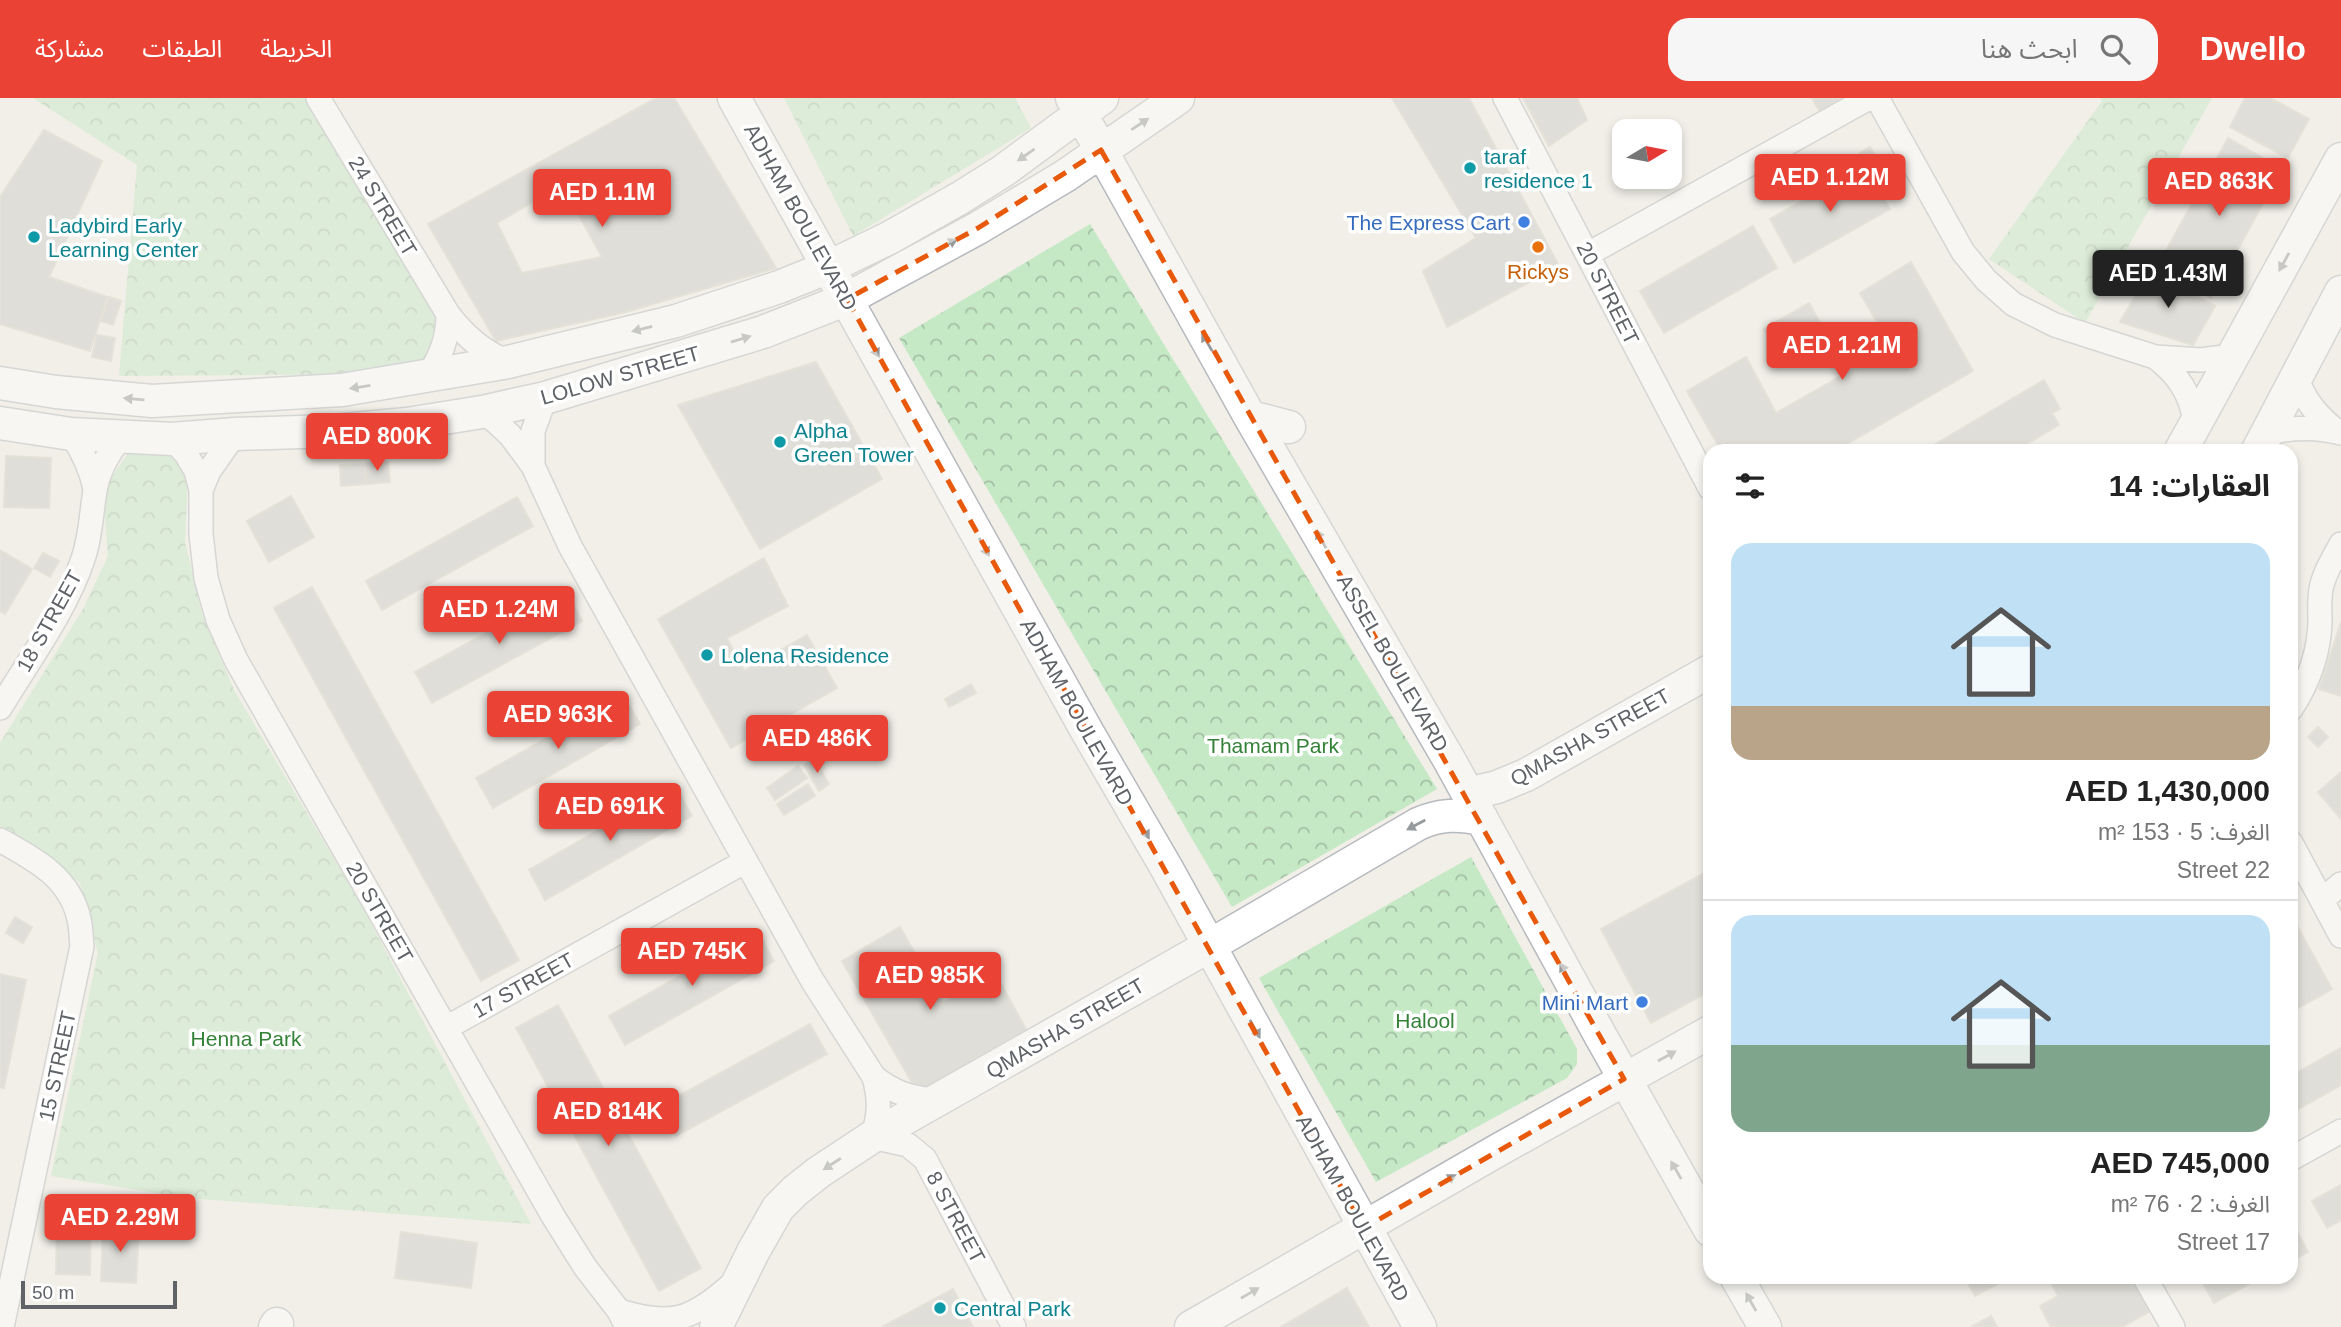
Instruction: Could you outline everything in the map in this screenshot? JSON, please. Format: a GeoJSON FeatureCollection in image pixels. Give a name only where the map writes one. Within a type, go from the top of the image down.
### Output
{"type":"FeatureCollection","features":[{"type":"Feature","properties":{"kind":"street","name":"24 STREET"},"geometry":{"type":"LineString","coordinates":[[318,98],[448,314],[474,344],[508,362]]}},
{"type":"Feature","properties":{"kind":"street","name":"ADHAM BOULEVARD"},"geometry":{"type":"LineString","coordinates":[[734,98],[1420,1327]]}},
{"type":"Feature","properties":{"kind":"street","name":"LOLOW STREET"},"geometry":{"type":"LineString","coordinates":[[0,423],[71,434],[172,439],[332,431],[407,424],[545,398],[763,332],[847,299],[978,228],[1065,176],[1178,98]]}},
{"type":"Feature","properties":{"kind":"street","name":"20 STREET"},"geometry":{"type":"LineString","coordinates":[[1505,98],[1703,475]]}},
{"type":"Feature","properties":{"kind":"street"},"geometry":{"type":"LineString","coordinates":[[1588,254],[1869,98]]}},
{"type":"Feature","properties":{"kind":"street"},"geometry":{"type":"LineString","coordinates":[[1877,98],[1963,252],[1999,293],[2042,319],[2155,357],[2193,360],[2232,356]]}},
{"type":"Feature","properties":{"kind":"street","name":"LOLOW STREET"},"geometry":{"type":"LineString","coordinates":[[0,383],[56,392],[152,401],[342,390],[508,362],[689,317],[766,292],[829,267],[888,238],[960,198],[1024,156],[1085,103]]}},
{"type":"Feature","properties":{"kind":"street","name":"ASSEL BOULEVARD"},"geometry":{"type":"LineString","coordinates":[[1085,103],[1101,150],[1250,417],[1475,806],[1703,1218]]}},
{"type":"Feature","properties":{"kind":"street"},"geometry":{"type":"LineString","coordinates":[[2184,444],[2341,159]]}},
{"type":"Feature","properties":{"kind":"street"},"geometry":{"type":"LineString","coordinates":[[2261,443],[2341,292]]}},
{"type":"Feature","properties":{"kind":"street"},"geometry":{"type":"LineString","coordinates":[[428,376],[444,347],[448,314]]}},
{"type":"Feature","properties":{"kind":"street"},"geometry":{"type":"LineString","coordinates":[[2155,357],[2175,374],[2183,385],[2193,409],[2195,422]]}},
{"type":"Feature","properties":{"kind":"street"},"geometry":{"type":"LineString","coordinates":[[2296,377],[2312,408],[2340,433]]}},
{"type":"Feature","properties":{"kind":"street"},"geometry":{"type":"LineString","coordinates":[[533,466],[533,431],[545,398]]}},
{"type":"Feature","properties":{"kind":"street"},"geometry":{"type":"LineString","coordinates":[[482,412],[509,435],[533,466],[570,546],[812,980],[874,1077],[879,1108],[872,1137]]}},
{"type":"Feature","properties":{"kind":"street"},"geometry":{"type":"LineString","coordinates":[[1250,417],[1289,426]]}},
{"type":"Feature","properties":{"kind":"street"},"geometry":{"type":"LineString","coordinates":[[2261,443],[2283,429],[2302,427],[2340,433]]}},
{"type":"Feature","properties":{"kind":"street","name":"18 STREET"},"geometry":{"type":"LineString","coordinates":[[71,434],[87,460],[95,489]]}},
{"type":"Feature","properties":{"kind":"street","name":"20 STREET"},"geometry":{"type":"LineString","coordinates":[[201,490],[209,471],[235,434]]}},
{"type":"Feature","properties":{"kind":"street","name":"18 STREET"},"geometry":{"type":"LineString","coordinates":[[0,708],[73,585],[84,557],[91,527],[95,489],[109,453],[120,438]]}},
{"type":"Feature","properties":{"kind":"street","name":"20 STREET"},"geometry":{"type":"LineString","coordinates":[[172,439],[191,462],[201,490],[204,567],[218,620],[236,660],[559,1226],[585,1267],[623,1319],[656,1323],[676,1322],[695,1315],[741,1277]]}},
{"type":"Feature","properties":{"kind":"street"},"geometry":{"type":"LineString","coordinates":[[2298,697],[2319,637],[2320,591],[2341,544]]}},
{"type":"Feature","properties":{"kind":"street","name":"QMASHA STREET"},"geometry":{"type":"LineString","coordinates":[[716,1327],[778,1208],[819,1172],[872,1137],[1418,824],[1433,817],[1475,806],[1497,787],[1526,775],[1703,675]]}},
{"type":"Feature","properties":{"kind":"street","name":"15 STREET"},"geometry":{"type":"LineString","coordinates":[[0,840],[51,871],[69,893],[79,918],[82,946],[2,1327]]}},
{"type":"Feature","properties":{"kind":"street"},"geometry":{"type":"LineString","coordinates":[[2298,856],[2341,936]]}},
{"type":"Feature","properties":{"kind":"street","name":"17 STREET"},"geometry":{"type":"LineString","coordinates":[[446,1028],[746,861]]}},
{"type":"Feature","properties":{"kind":"street"},"geometry":{"type":"LineString","coordinates":[[2322,900],[2341,884]]}},
{"type":"Feature","properties":{"kind":"street"},"geometry":{"type":"LineString","coordinates":[[1191,1327],[1703,1036]]}},
{"type":"Feature","properties":{"kind":"street"},"geometry":{"type":"LineString","coordinates":[[874,1077],[904,1096],[938,1100]]}},
{"type":"Feature","properties":{"kind":"street"},"geometry":{"type":"LineString","coordinates":[[2298,1155],[2341,1131]]}},
{"type":"Feature","properties":{"kind":"street","name":"8 STREET"},"geometry":{"type":"LineString","coordinates":[[872,1137],[908,1145],[925,1159],[1014,1327]]}},
{"type":"Feature","properties":{"kind":"street"},"geometry":{"type":"LineString","coordinates":[[1740,1284],[1765,1327]]}},
{"type":"Feature","properties":{"kind":"street"},"geometry":{"type":"LineString","coordinates":[[2148,1284],[2173,1327]]}},
{"type":"Feature","properties":{"kind":"highlighted area"},"geometry":{"type":"Polygon","coordinates":[[[1101,150],[1624,1079],[1364,1228],[847,299],[978,228],[1101,150]]]}},
{"type":"Feature","properties":{"kind":"green space"},"geometry":{"type":"Polygon","coordinates":[[[33,98],[318,98],[448,314],[425,359],[409,374],[119,376],[137,165],[33,98]]]}},
{"type":"Feature","properties":{"kind":"green space"},"geometry":{"type":"Polygon","coordinates":[[[784,98],[1015,98],[1031,128],[853,236],[784,98]]]}},
{"type":"Feature","properties":{"kind":"green space"},"geometry":{"type":"Polygon","coordinates":[[[2100,98],[2212,98],[2085,323],[1989,259],[2102,101],[2100,98]]]}},
{"type":"Feature","properties":{"kind":"green space","name":"Thamam Park"},"geometry":{"type":"Polygon","coordinates":[[[1090,224],[1437,789],[1232,907],[899,338],[1090,224]]]}},
{"type":"Feature","properties":{"kind":"green space","name":"Henna Park"},"geometry":{"type":"Polygon","coordinates":[[[166,450],[188,474],[185,542],[202,613],[234,690],[360,903],[531,1224],[188,1198],[51,1176],[98,953],[80,883],[37,850],[0,831],[0,743],[83,609],[108,556],[103,490],[128,453],[166,450]]]}},
{"type":"Feature","properties":{"kind":"green space","name":"Halool"},"geometry":{"type":"Polygon","coordinates":[[[1471,857],[1577,1049],[1577,1064],[1567,1078],[1376,1182],[1259,978],[1471,857]]]}},
{"type":"Feature","properties":{"kind":"building"},"geometry":{"type":"Polygon","coordinates":[[[656,98],[674,98],[776,268],[622,313],[496,341],[428,224],[656,98]],[[562,185],[497,223],[522,273],[602,257],[562,185]]]}},
{"type":"Feature","properties":{"kind":"building","name":"taraf residence 1"},"geometry":{"type":"Polygon","coordinates":[[[1392,98],[1469,98],[1559,266],[1447,327],[1423,271],[1476,238],[1392,98]]]}},
{"type":"Feature","properties":{"kind":"building"},"geometry":{"type":"Polygon","coordinates":[[[1523,98],[1577,98],[1587,120],[1549,146],[1523,98]]]}},
{"type":"Feature","properties":{"kind":"building"},"geometry":{"type":"Polygon","coordinates":[[[1812,98],[1844,98],[1820,112],[1812,98]]]}},
{"type":"Feature","properties":{"kind":"building"},"geometry":{"type":"Polygon","coordinates":[[[2245,98],[2270,98],[2309,119],[2288,158],[2230,127],[2245,98]]]}},
{"type":"Feature","properties":{"kind":"building","name":"Ladybird Early Learning Center"},"geometry":{"type":"Polygon","coordinates":[[[44,130],[102,161],[49,277],[107,297],[90,351],[0,324],[0,197],[44,130]]]}},
{"type":"Feature","properties":{"kind":"building"},"geometry":{"type":"Polygon","coordinates":[[[2228,138],[2282,169],[2211,298],[2157,267],[2228,138]]]}},
{"type":"Feature","properties":{"kind":"building"},"geometry":{"type":"Polygon","coordinates":[[[1870,147],[1877,160],[1867,166],[1860,153],[1870,147]]]}},
{"type":"Feature","properties":{"kind":"building"},"geometry":{"type":"Polygon","coordinates":[[[1866,165],[1890,209],[1794,263],[1770,219],[1866,165]]]}},
{"type":"Feature","properties":{"kind":"building"},"geometry":{"type":"Polygon","coordinates":[[[1753,226],[1777,268],[1664,333],[1640,291],[1753,226]]]}},
{"type":"Feature","properties":{"kind":"building"},"geometry":{"type":"Polygon","coordinates":[[[1911,262],[1973,371],[1847,444],[1717,444],[1687,391],[1746,357],[1776,413],[1892,347],[1860,293],[1911,262]]]}},
{"type":"Feature","properties":{"kind":"building"},"geometry":{"type":"Polygon","coordinates":[[[2150,271],[2215,306],[2193,345],[2120,322],[2150,271]]]}},
{"type":"Feature","properties":{"kind":"building"},"geometry":{"type":"Polygon","coordinates":[[[109,297],[121,301],[113,325],[101,321],[109,297]]]}},
{"type":"Feature","properties":{"kind":"building"},"geometry":{"type":"Polygon","coordinates":[[[1809,303],[1827,335],[1782,361],[1764,329],[1809,303]]]}},
{"type":"Feature","properties":{"kind":"building"},"geometry":{"type":"Polygon","coordinates":[[[97,335],[115,338],[111,361],[92,357],[97,335]]]}},
{"type":"Feature","properties":{"kind":"building","name":"Alpha Green Tower"},"geometry":{"type":"Polygon","coordinates":[[[816,362],[882,479],[760,549],[678,405],[816,362]]]}},
{"type":"Feature","properties":{"kind":"building"},"geometry":{"type":"Polygon","coordinates":[[[2044,380],[2060,409],[2052,413],[2059,425],[2027,444],[1936,444],[2044,380]]]}},
{"type":"Feature","properties":{"kind":"building"},"geometry":{"type":"Polygon","coordinates":[[[6,456],[51,458],[49,508],[4,507],[6,456]]]}},
{"type":"Feature","properties":{"kind":"building"},"geometry":{"type":"Polygon","coordinates":[[[388,462],[390,482],[366,484],[365,464],[388,462]]]}},
{"type":"Feature","properties":{"kind":"building"},"geometry":{"type":"Polygon","coordinates":[[[365,464],[366,484],[341,486],[340,465],[365,464]]]}},
{"type":"Feature","properties":{"kind":"building"},"geometry":{"type":"Polygon","coordinates":[[[291,496],[314,537],[269,562],[247,521],[291,496]]]}},
{"type":"Feature","properties":{"kind":"building"},"geometry":{"type":"Polygon","coordinates":[[[517,497],[533,526],[382,610],[366,581],[517,497]]]}},
{"type":"Feature","properties":{"kind":"building"},"geometry":{"type":"Polygon","coordinates":[[[0,550],[32,569],[5,614],[0,611],[0,550]]]}},
{"type":"Feature","properties":{"kind":"building"},"geometry":{"type":"Polygon","coordinates":[[[43,553],[59,561],[50,577],[34,568],[43,553]]]}},
{"type":"Feature","properties":{"kind":"building","name":"Lolena Residence"},"geometry":{"type":"Polygon","coordinates":[[[764,558],[788,606],[727,638],[744,671],[807,635],[837,688],[731,748],[658,619],[764,558]]]}},
{"type":"Feature","properties":{"kind":"building"},"geometry":{"type":"Polygon","coordinates":[[[312,587],[519,960],[481,981],[274,608],[312,587]]]}},
{"type":"Feature","properties":{"kind":"building"},"geometry":{"type":"Polygon","coordinates":[[[565,590],[582,621],[432,703],[415,672],[565,590]]]}},
{"type":"Feature","properties":{"kind":"building"},"geometry":{"type":"Polygon","coordinates":[[[2341,622],[2341,696],[2319,689],[2341,622]]]}},
{"type":"Feature","properties":{"kind":"building"},"geometry":{"type":"Polygon","coordinates":[[[971,684],[976,693],[949,707],[945,699],[971,684]]]}},
{"type":"Feature","properties":{"kind":"building"},"geometry":{"type":"Polygon","coordinates":[[[623,695],[640,724],[493,808],[476,778],[623,695]]]}},
{"type":"Feature","properties":{"kind":"building"},"geometry":{"type":"Polygon","coordinates":[[[2318,727],[2328,737],[2318,747],[2308,737],[2318,727]]]}},
{"type":"Feature","properties":{"kind":"building"},"geometry":{"type":"Polygon","coordinates":[[[814,759],[829,784],[819,791],[804,765],[814,759]]]}},
{"type":"Feature","properties":{"kind":"building"},"geometry":{"type":"Polygon","coordinates":[[[798,766],[807,778],[775,800],[767,788],[798,766]]]}},
{"type":"Feature","properties":{"kind":"building"},"geometry":{"type":"Polygon","coordinates":[[[2341,772],[2341,819],[2318,792],[2341,772]]]}},
{"type":"Feature","properties":{"kind":"building"},"geometry":{"type":"Polygon","coordinates":[[[808,784],[815,796],[784,815],[777,804],[808,784]]]}},
{"type":"Feature","properties":{"kind":"building"},"geometry":{"type":"Polygon","coordinates":[[[675,786],[692,816],[545,900],[529,870],[675,786]]]}},
{"type":"Feature","properties":{"kind":"building"},"geometry":{"type":"Polygon","coordinates":[[[1703,874],[1703,995],[1651,1023],[1601,929],[1703,874]]]}},
{"type":"Feature","properties":{"kind":"building"},"geometry":{"type":"Polygon","coordinates":[[[15,917],[32,927],[23,943],[6,933],[15,917]]]}},
{"type":"Feature","properties":{"kind":"building"},"geometry":{"type":"Polygon","coordinates":[[[900,927],[943,1003],[995,973],[1027,1031],[918,1093],[842,961],[900,927]]]}},
{"type":"Feature","properties":{"kind":"building"},"geometry":{"type":"Polygon","coordinates":[[[2298,928],[2332,989],[2298,1008],[2298,928]]]}},
{"type":"Feature","properties":{"kind":"building"},"geometry":{"type":"Polygon","coordinates":[[[758,932],[774,961],[625,1045],[609,1016],[758,932]]]}},
{"type":"Feature","properties":{"kind":"building"},"geometry":{"type":"Polygon","coordinates":[[[0,974],[26,980],[4,1088],[0,1087],[0,974]]]}},
{"type":"Feature","properties":{"kind":"building"},"geometry":{"type":"Polygon","coordinates":[[[558,1005],[701,1268],[659,1291],[516,1028],[558,1005]]]}},
{"type":"Feature","properties":{"kind":"building"},"geometry":{"type":"Polygon","coordinates":[[[810,1024],[827,1054],[676,1136],[660,1106],[810,1024]]]}},
{"type":"Feature","properties":{"kind":"building"},"geometry":{"type":"Polygon","coordinates":[[[2341,1048],[2341,1085],[2298,1109],[2298,1072],[2341,1048]]]}},
{"type":"Feature","properties":{"kind":"building"},"geometry":{"type":"Polygon","coordinates":[[[2341,1185],[2341,1220],[2327,1228],[2312,1201],[2341,1185]]]}},
{"type":"Feature","properties":{"kind":"building"},"geometry":{"type":"Polygon","coordinates":[[[57,1220],[91,1220],[90,1275],[56,1274],[57,1220]]]}},
{"type":"Feature","properties":{"kind":"building"},"geometry":{"type":"Polygon","coordinates":[[[103,1226],[139,1227],[136,1283],[101,1281],[103,1226]]]}},
{"type":"Feature","properties":{"kind":"building"},"geometry":{"type":"Polygon","coordinates":[[[401,1232],[477,1243],[471,1288],[395,1278],[401,1232]]]}},
{"type":"Feature","properties":{"kind":"building"},"geometry":{"type":"Polygon","coordinates":[[[2298,1233],[2308,1252],[2298,1257],[2298,1233]]]}},
{"type":"Feature","properties":{"kind":"building"},"geometry":{"type":"Polygon","coordinates":[[[1968,1284],[1998,1284],[1975,1296],[1968,1284]]]}},
{"type":"Feature","properties":{"kind":"building"},"geometry":{"type":"Polygon","coordinates":[[[2052,1284],[2138,1284],[2152,1310],[2122,1327],[2051,1327],[2040,1306],[2058,1296],[2052,1284]]]}},
{"type":"Feature","properties":{"kind":"building"},"geometry":{"type":"Polygon","coordinates":[[[2203,1284],[2249,1284],[2214,1303],[2203,1284]]]}},
{"type":"Feature","properties":{"kind":"building"},"geometry":{"type":"Polygon","coordinates":[[[1347,1288],[1369,1327],[1281,1327],[1347,1288]]]}},
{"type":"Feature","properties":{"kind":"building","name":"Central Park"},"geometry":{"type":"Polygon","coordinates":[[[953,1289],[973,1327],[882,1327],[953,1289]]]}},
{"type":"Feature","properties":{"kind":"building"},"geometry":{"type":"Polygon","coordinates":[[[1991,1316],[1997,1327],[1971,1327],[1991,1316]]]}},
{"type":"Feature","properties":{"kind":"place","name":"taraf residence 1"},"geometry":{"type":"Point","coordinates":[1470,168]}},
{"type":"Feature","properties":{"kind":"place","name":"The Express Cart"},"geometry":{"type":"Point","coordinates":[1524,222]}},
{"type":"Feature","properties":{"kind":"place","name":"Ladybird Early Learning Center"},"geometry":{"type":"Point","coordinates":[34,237]}},
{"type":"Feature","properties":{"kind":"place","name":"Rickys"},"geometry":{"type":"Point","coordinates":[1538,247]}},
{"type":"Feature","properties":{"kind":"place","name":"Alpha Green Tower"},"geometry":{"type":"Point","coordinates":[780,442]}},
{"type":"Feature","properties":{"kind":"place","name":"Lolena Residence"},"geometry":{"type":"Point","coordinates":[707,655]}},
{"type":"Feature","properties":{"kind":"place","name":"Mini Mart"},"geometry":{"type":"Point","coordinates":[1642,1002]}},
{"type":"Feature","properties":{"kind":"place","name":"Central Park"},"geometry":{"type":"Point","coordinates":[940,1308]}}]}
